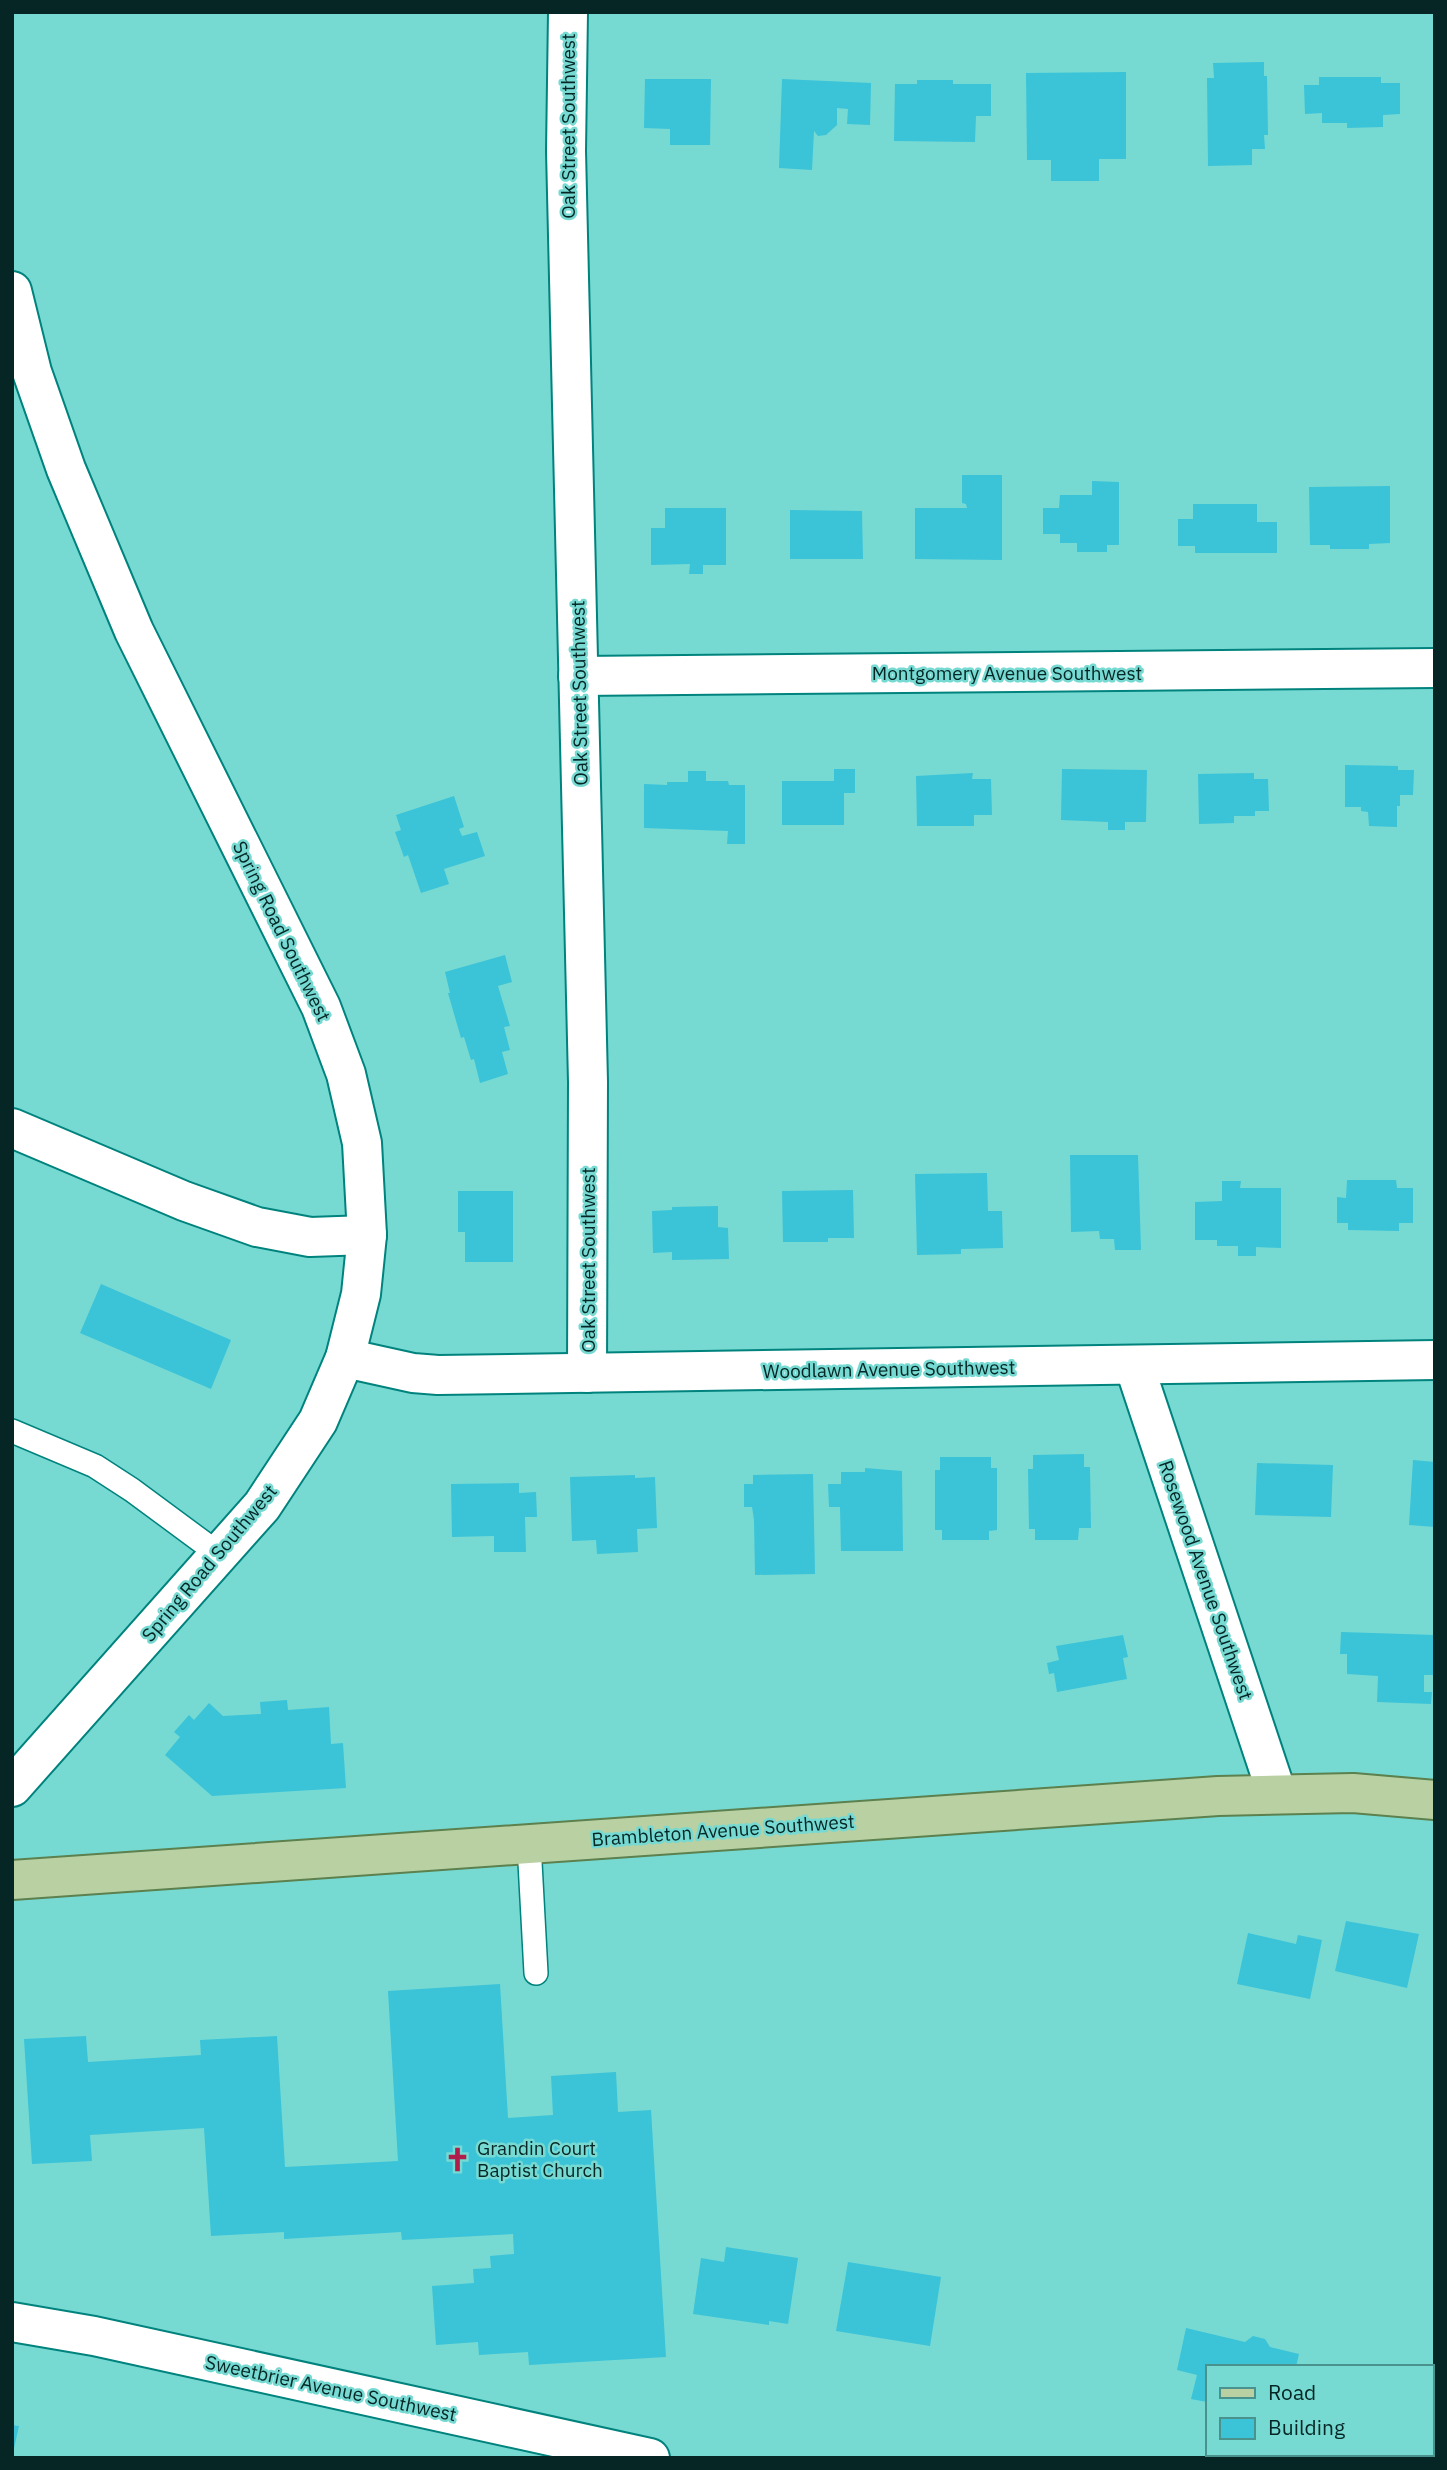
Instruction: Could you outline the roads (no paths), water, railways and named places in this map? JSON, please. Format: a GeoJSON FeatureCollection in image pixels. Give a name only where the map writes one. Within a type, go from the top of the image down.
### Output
{"type":"FeatureCollection","features":[{"type":"Feature","properties":{"kind":"main road","name":"Brambleton Avenue Southwest"},"geometry":{"type":"LineString","coordinates":[[12,1880],[1205,1797],[1353,1793],[1435,1800]]}},
{"type":"Feature","properties":{"kind":"street","name":"Oak Street Southwest"},"geometry":{"type":"LineString","coordinates":[[568,12],[566,151],[588,1082],[587,1373]]}},
{"type":"Feature","properties":{"kind":"street","name":"Spring Road Southwest"},"geometry":{"type":"LineString","coordinates":[[12,291],[32,372],[65,469],[134,631],[321,1007],[345,1074],[362,1143],[367,1235],[361,1294],[345,1358],[318,1421],[262,1506],[12,1787]]}},
{"type":"Feature","properties":{"kind":"street","name":"Montgomery Avenue Southwest"},"geometry":{"type":"LineString","coordinates":[[578,676],[1435,667]]}},
{"type":"Feature","properties":{"kind":"street"},"geometry":{"type":"LineString","coordinates":[[12,1128],[184,1201],[257,1227],[310,1237],[367,1235]]}},
{"type":"Feature","properties":{"kind":"street","name":"Woodlawn Avenue Southwest"},"geometry":{"type":"LineString","coordinates":[[345,1358],[413,1373],[438,1375],[1435,1360]]}},
{"type":"Feature","properties":{"kind":"street","name":"Rosewood Avenue Southwest"},"geometry":{"type":"LineString","coordinates":[[1134,1365],[1277,1794]]}},
{"type":"Feature","properties":{"kind":"street","name":"Sweetbrier Avenue Southwest"},"geometry":{"type":"LineString","coordinates":[[12,2322],[94,2336],[650,2458]]}},
{"type":"Feature","properties":{"kind":"lane"},"geometry":{"type":"LineString","coordinates":[[12,1431],[95,1466],[220,1555]]}},
{"type":"Feature","properties":{"kind":"lane"},"geometry":{"type":"LineString","coordinates":[[529,1844],[536,1973]]}},
{"type":"Feature","properties":{"kind":"place","name":"Grandin Court Baptist Church"},"geometry":{"type":"Point","coordinates":[457,2159]}}]}
